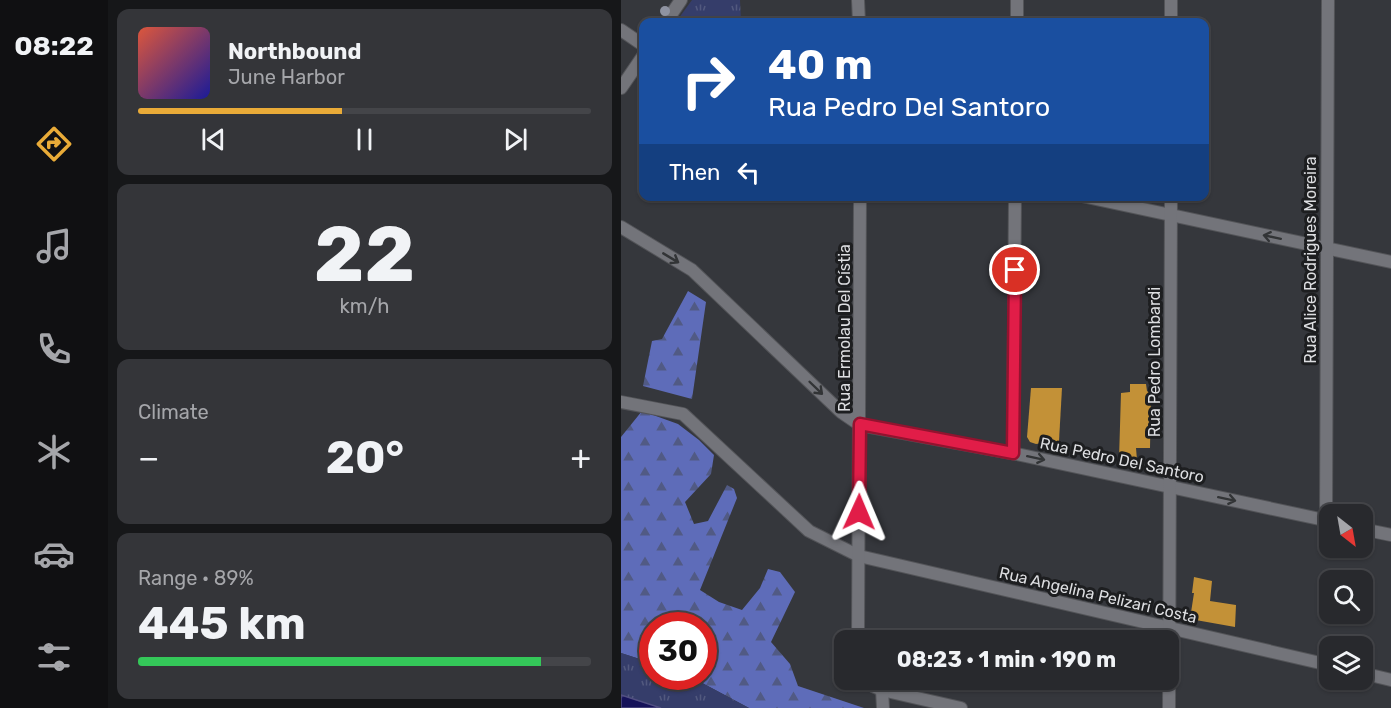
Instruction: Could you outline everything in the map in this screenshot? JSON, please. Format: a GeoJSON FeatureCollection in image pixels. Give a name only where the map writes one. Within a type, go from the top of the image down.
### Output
{"type":"FeatureCollection","features":[{"type":"Feature","properties":{"kind":"street"},"geometry":{"type":"LineString","coordinates":[[669,18],[681,0]]}},
{"type":"Feature","properties":{"kind":"street"},"geometry":{"type":"LineString","coordinates":[[858,0],[859,18]]}},
{"type":"Feature","properties":{"kind":"street"},"geometry":{"type":"LineString","coordinates":[[1017,0],[1017,18]]}},
{"type":"Feature","properties":{"kind":"street"},"geometry":{"type":"LineString","coordinates":[[1171,0],[1171,18]]}},
{"type":"Feature","properties":{"kind":"street","name":"Rua Alice Rodrigues Moreira"},"geometry":{"type":"LineString","coordinates":[[1327,504],[1328,0]]}},
{"type":"Feature","properties":{"kind":"street"},"geometry":{"type":"LineString","coordinates":[[621,30],[639,42]]}},
{"type":"Feature","properties":{"kind":"street"},"geometry":{"type":"LineString","coordinates":[[621,88],[639,62]]}},
{"type":"Feature","properties":{"kind":"street","name":"Rua Ermolau Del Cístia"},"geometry":{"type":"LineString","coordinates":[[858,630],[860,201]]}},
{"type":"Feature","properties":{"kind":"street"},"geometry":{"type":"LineString","coordinates":[[1013,453],[1015,201]]}},
{"type":"Feature","properties":{"kind":"street"},"geometry":{"type":"LineString","coordinates":[[1104,201],[1391,262]]}},
{"type":"Feature","properties":{"kind":"street","name":"Rua Pedro Lombardi"},"geometry":{"type":"LineString","coordinates":[[1169,708],[1171,201]]}},
{"type":"Feature","properties":{"kind":"street","name":"Rua Pedro Del Santoro"},"geometry":{"type":"LineString","coordinates":[[621,227],[692,270],[841,412],[860,424],[1013,453],[1319,519]]}},
{"type":"Feature","properties":{"kind":"street","name":"Rua Angelina Pelizari Costa"},"geometry":{"type":"LineString","coordinates":[[621,402],[683,414],[809,531],[859,556],[1319,663]]}},
{"type":"Feature","properties":{"kind":"street"},"geometry":{"type":"LineString","coordinates":[[1373,531],[1391,535]]}},
{"type":"Feature","properties":{"kind":"street"},"geometry":{"type":"LineString","coordinates":[[1373,676],[1391,680]]}},
{"type":"Feature","properties":{"kind":"street"},"geometry":{"type":"LineString","coordinates":[[883,708],[882,690],[961,708]]}},
{"type":"Feature","properties":{"kind":"green space"},"geometry":{"type":"Polygon","coordinates":[[[692,0],[740,0],[741,18],[679,18],[692,0]]]}},
{"type":"Feature","properties":{"kind":"green space"},"geometry":{"type":"Polygon","coordinates":[[[688,291],[706,302],[692,399],[643,386],[652,341],[662,339],[688,291]]]}},
{"type":"Feature","properties":{"kind":"green space"},"geometry":{"type":"Polygon","coordinates":[[[642,411],[678,424],[714,455],[711,474],[685,502],[694,524],[708,521],[727,485],[734,489],[737,498],[700,590],[719,602],[742,610],[760,588],[768,569],[780,572],[795,592],[771,642],[790,664],[798,686],[864,708],[749,708],[715,690],[717,612],[639,612],[639,659],[621,653],[621,437],[642,411]]]}},
{"type":"Feature","properties":{"kind":"green space"},"geometry":{"type":"Polygon","coordinates":[[[621,653],[639,659],[639,690],[715,690],[749,708],[621,708],[621,653]]]}},
{"type":"Feature","properties":{"kind":"water"},"geometry":{"type":"Polygon","coordinates":[[[621,695],[661,708],[621,708],[621,695]]]}},
{"type":"Feature","properties":{"kind":"building"},"geometry":{"type":"Polygon","coordinates":[[[1130,384],[1146,384],[1147,391],[1151,394],[1150,448],[1136,448],[1137,460],[1119,459],[1121,393],[1130,392],[1130,384]]]}},
{"type":"Feature","properties":{"kind":"building"},"geometry":{"type":"Polygon","coordinates":[[[1031,388],[1062,388],[1059,441],[1036,444],[1030,442],[1027,437],[1031,388]]]}},
{"type":"Feature","properties":{"kind":"building"},"geometry":{"type":"Polygon","coordinates":[[[1194,577],[1212,581],[1210,601],[1236,605],[1235,627],[1190,619],[1194,577]]]}},
{"type":"Feature","properties":{"kind":"route"},"geometry":{"type":"LineString","coordinates":[[859,512],[860,424],[1013,453],[1015,270]]}}]}
